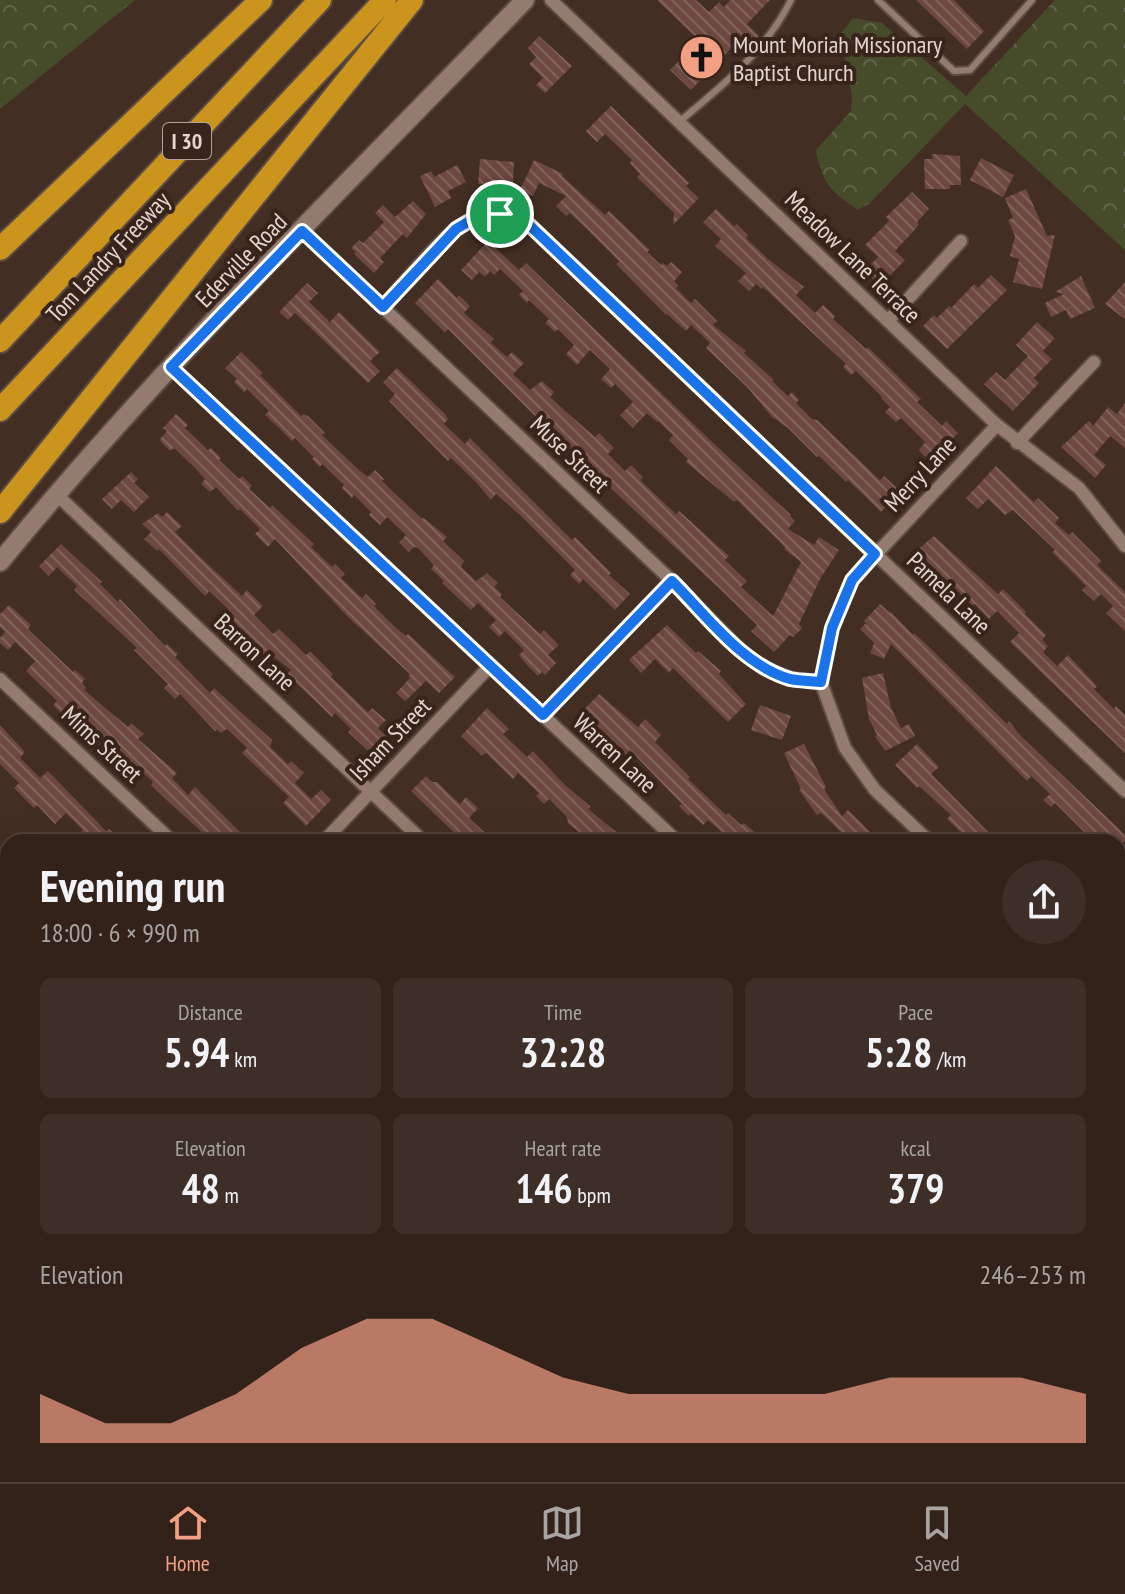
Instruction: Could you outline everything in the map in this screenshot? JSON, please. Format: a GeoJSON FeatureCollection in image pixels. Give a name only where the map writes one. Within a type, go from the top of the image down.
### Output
{"type":"FeatureCollection","features":[{"type":"Feature","properties":{"kind":"highway"},"geometry":{"type":"LineString","coordinates":[[0,249],[261,0]]}},
{"type":"Feature","properties":{"kind":"highway","name":"Tom Landry Freeway"},"geometry":{"type":"LineString","coordinates":[[0,341],[320,0]]}},
{"type":"Feature","properties":{"kind":"highway","name":"Tom Landry Freeway"},"geometry":{"type":"LineString","coordinates":[[0,410],[385,0]]}},
{"type":"Feature","properties":{"kind":"highway"},"geometry":{"type":"LineString","coordinates":[[0,512],[412,0]]}},
{"type":"Feature","properties":{"kind":"highway"},"geometry":{"type":"LineString","coordinates":[[0,328],[54,283]]}},
{"type":"Feature","properties":{"kind":"street","name":"Ederville Road"},"geometry":{"type":"LineString","coordinates":[[0,562],[56,494],[171,367],[525,0]]}},
{"type":"Feature","properties":{"kind":"street","name":"Meadow Lane Terrace"},"geometry":{"type":"LineString","coordinates":[[551,0],[997,425],[1079,488],[1125,546]]}},
{"type":"Feature","properties":{"kind":"street","name":"Pamela Lane"},"geometry":{"type":"LineString","coordinates":[[383,307],[456,229],[473,219],[500,214],[523,219],[1125,791]]}},
{"type":"Feature","properties":{"kind":"street","name":"Muse Street"},"geometry":{"type":"LineString","coordinates":[[302,231],[672,581],[740,650],[763,668],[792,679],[821,682]]}},
{"type":"Feature","properties":{"kind":"street"},"geometry":{"type":"LineString","coordinates":[[888,321],[961,241]]}},
{"type":"Feature","properties":{"kind":"street"},"geometry":{"type":"LineString","coordinates":[[1017,443],[1094,362]]}},
{"type":"Feature","properties":{"kind":"street","name":"Warren Lane"},"geometry":{"type":"LineString","coordinates":[[171,367],[669,834]]}},
{"type":"Feature","properties":{"kind":"street","name":"Merry Lane"},"geometry":{"type":"LineString","coordinates":[[875,554],[997,425]]}},
{"type":"Feature","properties":{"kind":"street","name":"Barron Lane"},"geometry":{"type":"LineString","coordinates":[[56,494],[416,834]]}},
{"type":"Feature","properties":{"kind":"street"},"geometry":{"type":"LineString","coordinates":[[875,554],[852,580],[832,628],[821,682],[845,748],[875,790],[922,834]]}},
{"type":"Feature","properties":{"kind":"street"},"geometry":{"type":"LineString","coordinates":[[543,715],[672,581]]}},
{"type":"Feature","properties":{"kind":"street","name":"Isham Street"},"geometry":{"type":"LineString","coordinates":[[331,834],[490,666]]}},
{"type":"Feature","properties":{"kind":"street","name":"Mims Street"},"geometry":{"type":"LineString","coordinates":[[0,679],[165,834]]}},
{"type":"Feature","properties":{"kind":"lane"},"geometry":{"type":"LineString","coordinates":[[679,122],[731,79],[779,25],[791,0]]}},
{"type":"Feature","properties":{"kind":"lane"},"geometry":{"type":"LineString","coordinates":[[878,0],[954,71],[970,70],[1032,0]]}},
{"type":"Feature","properties":{"kind":"green space"},"geometry":{"type":"Polygon","coordinates":[[[0,0],[135,0],[0,109],[0,0]]]}},
{"type":"Feature","properties":{"kind":"green space"},"geometry":{"type":"Polygon","coordinates":[[[1055,0],[1125,0],[1125,250],[965,104],[870,203],[858,210],[829,186],[821,171],[816,150],[851,111],[852,97],[841,33],[853,18],[882,23],[966,96],[1055,0]]]}},
{"type":"Feature","properties":{"kind":"building","name":"Mount Moriah Missionary Baptist Church"},"geometry":{"type":"Polygon","coordinates":[[[657,0],[696,0],[709,12],[719,2],[724,7],[730,0],[770,0],[747,24],[759,36],[751,45],[742,37],[691,90],[670,70],[699,40],[657,0]]]}},
{"type":"Feature","properties":{"kind":"building"},"geometry":{"type":"Polygon","coordinates":[[[916,0],[954,0],[984,31],[967,49],[916,0]]]}},
{"type":"Feature","properties":{"kind":"building"},"geometry":{"type":"Polygon","coordinates":[[[539,36],[572,66],[545,93],[536,85],[543,78],[529,64],[536,57],[528,48],[539,36]]]}},
{"type":"Feature","properties":{"kind":"building"},"geometry":{"type":"Polygon","coordinates":[[[611,106],[689,183],[686,186],[699,198],[673,225],[674,213],[637,177],[640,174],[630,163],[632,160],[605,134],[597,142],[586,131],[611,106]]]}},
{"type":"Feature","properties":{"kind":"building"},"geometry":{"type":"Polygon","coordinates":[[[932,154],[960,156],[961,185],[950,185],[950,189],[925,189],[924,159],[933,159],[932,154]]]}},
{"type":"Feature","properties":{"kind":"building"},"geometry":{"type":"Polygon","coordinates":[[[981,158],[1014,175],[1003,197],[970,180],[981,158]]]}},
{"type":"Feature","properties":{"kind":"building"},"geometry":{"type":"Polygon","coordinates":[[[480,159],[514,162],[513,183],[495,181],[495,185],[478,184],[480,159]]]}},
{"type":"Feature","properties":{"kind":"building"},"geometry":{"type":"Polygon","coordinates":[[[534,160],[563,174],[605,215],[609,211],[650,250],[647,252],[661,265],[667,266],[671,262],[682,272],[674,281],[679,286],[676,288],[691,303],[695,299],[717,321],[713,325],[746,351],[744,353],[788,396],[792,392],[799,400],[796,403],[812,419],[817,420],[880,480],[884,476],[900,491],[881,512],[848,480],[846,482],[771,416],[748,388],[706,348],[710,343],[691,325],[686,331],[666,315],[589,231],[570,213],[566,216],[556,206],[566,196],[539,183],[533,196],[520,190],[534,160]]]}},
{"type":"Feature","properties":{"kind":"building"},"geometry":{"type":"Polygon","coordinates":[[[457,165],[466,182],[448,191],[451,198],[435,207],[420,176],[431,171],[434,177],[457,165]]]}},
{"type":"Feature","properties":{"kind":"building"},"geometry":{"type":"Polygon","coordinates":[[[1026,189],[1047,236],[1055,235],[1042,289],[1013,282],[1019,259],[1010,256],[1015,236],[1008,220],[1013,218],[1005,198],[1026,189]]]}},
{"type":"Feature","properties":{"kind":"building"},"geometry":{"type":"Polygon","coordinates":[[[912,192],[929,209],[895,251],[905,260],[880,286],[864,271],[878,257],[865,245],[889,221],[886,217],[912,192]]]}},
{"type":"Feature","properties":{"kind":"building"},"geometry":{"type":"Polygon","coordinates":[[[413,201],[426,214],[407,238],[403,234],[380,258],[384,262],[374,273],[351,248],[359,240],[363,243],[384,222],[375,213],[383,205],[395,217],[413,201]]]}},
{"type":"Feature","properties":{"kind":"building"},"geometry":{"type":"Polygon","coordinates":[[[716,209],[734,226],[737,224],[748,235],[746,238],[768,259],[804,287],[796,295],[815,313],[823,305],[835,316],[833,319],[866,349],[868,347],[921,399],[917,402],[942,426],[946,421],[958,433],[946,445],[949,448],[933,464],[919,450],[925,442],[901,418],[896,422],[885,412],[890,407],[856,371],[851,375],[843,367],[846,364],[763,287],[761,289],[756,284],[749,291],[738,281],[746,273],[715,246],[721,239],[703,222],[716,209]]]}},
{"type":"Feature","properties":{"kind":"building"},"geometry":{"type":"Polygon","coordinates":[[[488,241],[519,270],[526,263],[791,515],[795,521],[788,529],[814,545],[819,537],[839,550],[820,579],[799,624],[802,628],[793,637],[790,635],[774,652],[751,631],[757,625],[718,587],[567,448],[448,329],[445,333],[415,303],[438,279],[457,298],[459,295],[470,306],[464,313],[494,339],[491,343],[507,357],[512,352],[524,363],[513,374],[530,390],[542,381],[554,392],[550,397],[565,411],[595,437],[599,433],[614,448],[608,454],[625,471],[631,465],[643,477],[640,480],[676,514],[679,511],[729,556],[725,560],[747,581],[741,587],[773,616],[801,562],[784,549],[737,500],[734,502],[686,462],[688,459],[669,440],[673,435],[658,421],[647,413],[633,428],[620,415],[633,402],[615,384],[611,388],[601,379],[610,369],[590,350],[577,365],[566,354],[574,345],[558,329],[555,332],[545,323],[549,319],[519,295],[523,291],[500,269],[494,275],[490,271],[485,277],[479,272],[472,280],[461,270],[488,241]]]}},
{"type":"Feature","properties":{"kind":"building"},"geometry":{"type":"Polygon","coordinates":[[[991,275],[1007,290],[947,349],[923,326],[934,315],[937,318],[949,306],[951,308],[974,284],[978,288],[991,275]]]}},
{"type":"Feature","properties":{"kind":"building"},"geometry":{"type":"Polygon","coordinates":[[[1081,276],[1095,308],[1070,319],[1066,310],[1051,317],[1045,303],[1064,294],[1055,292],[1081,276]]]}},
{"type":"Feature","properties":{"kind":"building"},"geometry":{"type":"Polygon","coordinates":[[[1125,282],[1125,319],[1105,304],[1125,282]]]}},
{"type":"Feature","properties":{"kind":"building"},"geometry":{"type":"Polygon","coordinates":[[[307,283],[318,293],[309,302],[330,322],[339,312],[380,352],[370,361],[380,371],[368,383],[295,313],[288,320],[279,312],[307,283]]]}},
{"type":"Feature","properties":{"kind":"building"},"geometry":{"type":"Polygon","coordinates":[[[1037,322],[1055,338],[1043,351],[1052,359],[1034,378],[1039,383],[1013,411],[984,384],[996,372],[1005,380],[1028,356],[1016,345],[1037,322]]]}},
{"type":"Feature","properties":{"kind":"building"},"geometry":{"type":"Polygon","coordinates":[[[241,352],[301,416],[308,416],[325,433],[322,435],[359,470],[368,477],[375,470],[384,479],[382,481],[422,519],[447,537],[443,541],[464,561],[461,567],[476,581],[487,573],[498,583],[494,587],[502,594],[500,597],[540,634],[544,630],[559,645],[548,655],[556,663],[545,675],[542,672],[538,676],[526,664],[519,655],[524,650],[505,631],[499,637],[489,627],[496,620],[478,603],[471,610],[442,583],[444,581],[431,569],[434,565],[418,548],[414,547],[409,552],[399,542],[406,535],[387,517],[380,525],[369,515],[371,512],[354,495],[352,498],[342,488],[344,485],[322,464],[320,467],[295,438],[292,441],[265,415],[269,411],[247,389],[244,392],[234,382],[237,379],[225,368],[241,352]]]}},
{"type":"Feature","properties":{"kind":"building"},"geometry":{"type":"Polygon","coordinates":[[[397,368],[445,414],[448,419],[444,424],[465,444],[470,438],[572,540],[575,537],[630,594],[615,610],[583,579],[579,584],[570,575],[575,570],[520,515],[496,494],[491,500],[476,482],[451,458],[448,461],[389,401],[395,394],[383,382],[397,368]]]}},
{"type":"Feature","properties":{"kind":"building"},"geometry":{"type":"Polygon","coordinates":[[[1125,403],[1125,448],[1110,436],[1094,455],[1106,465],[1095,478],[1061,447],[1089,421],[1093,426],[1108,407],[1117,414],[1125,403]]]}},
{"type":"Feature","properties":{"kind":"building"},"geometry":{"type":"Polygon","coordinates":[[[176,414],[188,425],[185,428],[208,450],[211,448],[239,479],[242,476],[252,486],[249,489],[270,508],[272,505],[314,544],[311,547],[332,567],[335,564],[345,574],[341,578],[362,598],[366,594],[394,626],[406,636],[408,634],[455,677],[439,693],[426,681],[405,701],[396,693],[410,674],[346,615],[275,539],[268,547],[255,534],[260,529],[240,509],[238,511],[216,487],[210,492],[201,484],[205,479],[193,466],[174,448],[170,451],[162,443],[160,439],[167,431],[163,428],[176,414]]]}},
{"type":"Feature","properties":{"kind":"building"},"geometry":{"type":"Polygon","coordinates":[[[996,466],[1034,502],[1038,498],[1059,518],[1055,523],[1069,535],[1072,532],[1101,561],[1097,565],[1125,592],[1125,631],[1106,613],[1113,606],[1101,594],[1094,601],[1082,590],[1086,586],[1052,552],[1055,550],[1013,510],[1005,515],[988,499],[978,509],[966,498],[996,466]]]}},
{"type":"Feature","properties":{"kind":"building"},"geometry":{"type":"Polygon","coordinates":[[[131,472],[138,479],[134,483],[149,497],[134,512],[121,500],[112,509],[102,499],[131,472]]]}},
{"type":"Feature","properties":{"kind":"building"},"geometry":{"type":"Polygon","coordinates":[[[167,512],[182,526],[175,532],[197,554],[242,596],[247,590],[263,606],[254,615],[273,634],[279,629],[306,655],[310,651],[333,674],[331,677],[368,712],[372,708],[386,720],[378,728],[393,743],[377,759],[348,732],[351,729],[335,713],[332,717],[287,674],[291,670],[270,654],[264,656],[258,650],[254,642],[225,614],[229,610],[209,591],[205,596],[159,549],[157,551],[144,539],[151,532],[142,524],[158,513],[162,517],[167,512]]]}},
{"type":"Feature","properties":{"kind":"building"},"geometry":{"type":"Polygon","coordinates":[[[934,536],[998,594],[1003,589],[1026,612],[1046,635],[1042,640],[1048,646],[1043,652],[1057,666],[1068,655],[1097,686],[1094,689],[1114,709],[1116,706],[1125,715],[1125,753],[1010,642],[1019,633],[997,611],[989,619],[916,551],[934,536]]]}},
{"type":"Feature","properties":{"kind":"building"},"geometry":{"type":"Polygon","coordinates":[[[61,544],[102,582],[100,584],[118,602],[120,599],[165,646],[167,644],[178,654],[175,657],[210,693],[214,688],[272,740],[270,747],[288,764],[291,761],[304,773],[295,783],[311,799],[321,790],[331,800],[306,826],[283,803],[289,797],[242,753],[247,748],[227,729],[221,733],[215,731],[180,694],[175,699],[164,688],[168,684],[134,650],[137,648],[74,590],[77,586],[57,567],[49,576],[39,566],[61,544]]]}},
{"type":"Feature","properties":{"kind":"building"},"geometry":{"type":"Polygon","coordinates":[[[880,604],[891,612],[1007,724],[1009,721],[1123,834],[1086,834],[1055,803],[1051,807],[1043,800],[1050,794],[1031,776],[1027,781],[891,644],[884,659],[870,653],[874,643],[860,629],[866,623],[864,621],[880,604]]]}},
{"type":"Feature","properties":{"kind":"building"},"geometry":{"type":"Polygon","coordinates":[[[9,605],[31,625],[28,629],[73,672],[75,670],[85,679],[82,683],[86,688],[84,690],[128,727],[131,723],[144,734],[138,739],[177,773],[172,778],[188,795],[195,787],[242,834],[204,834],[161,795],[151,785],[153,782],[119,750],[116,752],[67,706],[61,713],[53,705],[57,701],[26,671],[35,661],[15,642],[8,650],[0,643],[5,632],[0,627],[0,614],[9,605]]]}},
{"type":"Feature","properties":{"kind":"building"},"geometry":{"type":"Polygon","coordinates":[[[667,625],[696,653],[698,651],[721,671],[719,674],[746,704],[728,722],[673,668],[669,673],[655,659],[641,673],[629,660],[667,625]]]}},
{"type":"Feature","properties":{"kind":"building"},"geometry":{"type":"Polygon","coordinates":[[[883,673],[891,708],[901,728],[909,724],[915,736],[885,751],[869,719],[862,678],[883,673]]]}},
{"type":"Feature","properties":{"kind":"building"},"geometry":{"type":"Polygon","coordinates":[[[599,694],[638,727],[645,719],[661,735],[655,742],[690,777],[688,779],[726,815],[728,813],[757,834],[724,834],[708,820],[703,825],[691,814],[689,816],[679,806],[682,804],[630,750],[626,755],[580,714],[599,694]]]}},
{"type":"Feature","properties":{"kind":"building"},"geometry":{"type":"Polygon","coordinates":[[[760,705],[791,716],[782,740],[751,730],[760,705]]]}},
{"type":"Feature","properties":{"kind":"building"},"geometry":{"type":"Polygon","coordinates":[[[487,708],[509,729],[503,734],[527,757],[533,751],[591,807],[588,809],[619,834],[581,834],[549,799],[544,804],[536,796],[539,793],[518,773],[513,779],[486,753],[482,756],[461,736],[487,708]]]}},
{"type":"Feature","properties":{"kind":"building"},"geometry":{"type":"Polygon","coordinates":[[[0,725],[25,752],[20,758],[40,778],[48,771],[106,831],[109,829],[114,834],[79,834],[83,830],[66,813],[55,824],[37,805],[34,808],[14,788],[19,783],[0,764],[0,725]]]}},
{"type":"Feature","properties":{"kind":"building"},"geometry":{"type":"Polygon","coordinates":[[[804,744],[826,787],[824,789],[842,816],[848,810],[871,833],[843,834],[821,813],[817,815],[799,790],[784,753],[804,744]]]}},
{"type":"Feature","properties":{"kind":"building"},"geometry":{"type":"Polygon","coordinates":[[[917,744],[939,767],[931,774],[990,834],[963,834],[947,819],[951,815],[919,786],[917,788],[895,765],[917,744]]]}},
{"type":"Feature","properties":{"kind":"building"},"geometry":{"type":"Polygon","coordinates":[[[426,776],[460,804],[466,797],[478,808],[469,818],[486,834],[456,834],[411,791],[426,776]]]}},
{"type":"Feature","properties":{"kind":"place","name":"Mount Moriah Missionary Baptist Church"},"geometry":{"type":"Point","coordinates":[702,58]}},
{"type":"Feature","properties":{"kind":"route"},"geometry":{"type":"LineString","coordinates":[[500,214],[523,219],[875,554],[852,580],[832,628],[821,682],[792,679],[763,668],[740,650],[672,581],[543,715],[171,367],[302,231],[383,307],[456,229],[473,219],[500,214]]}}]}
